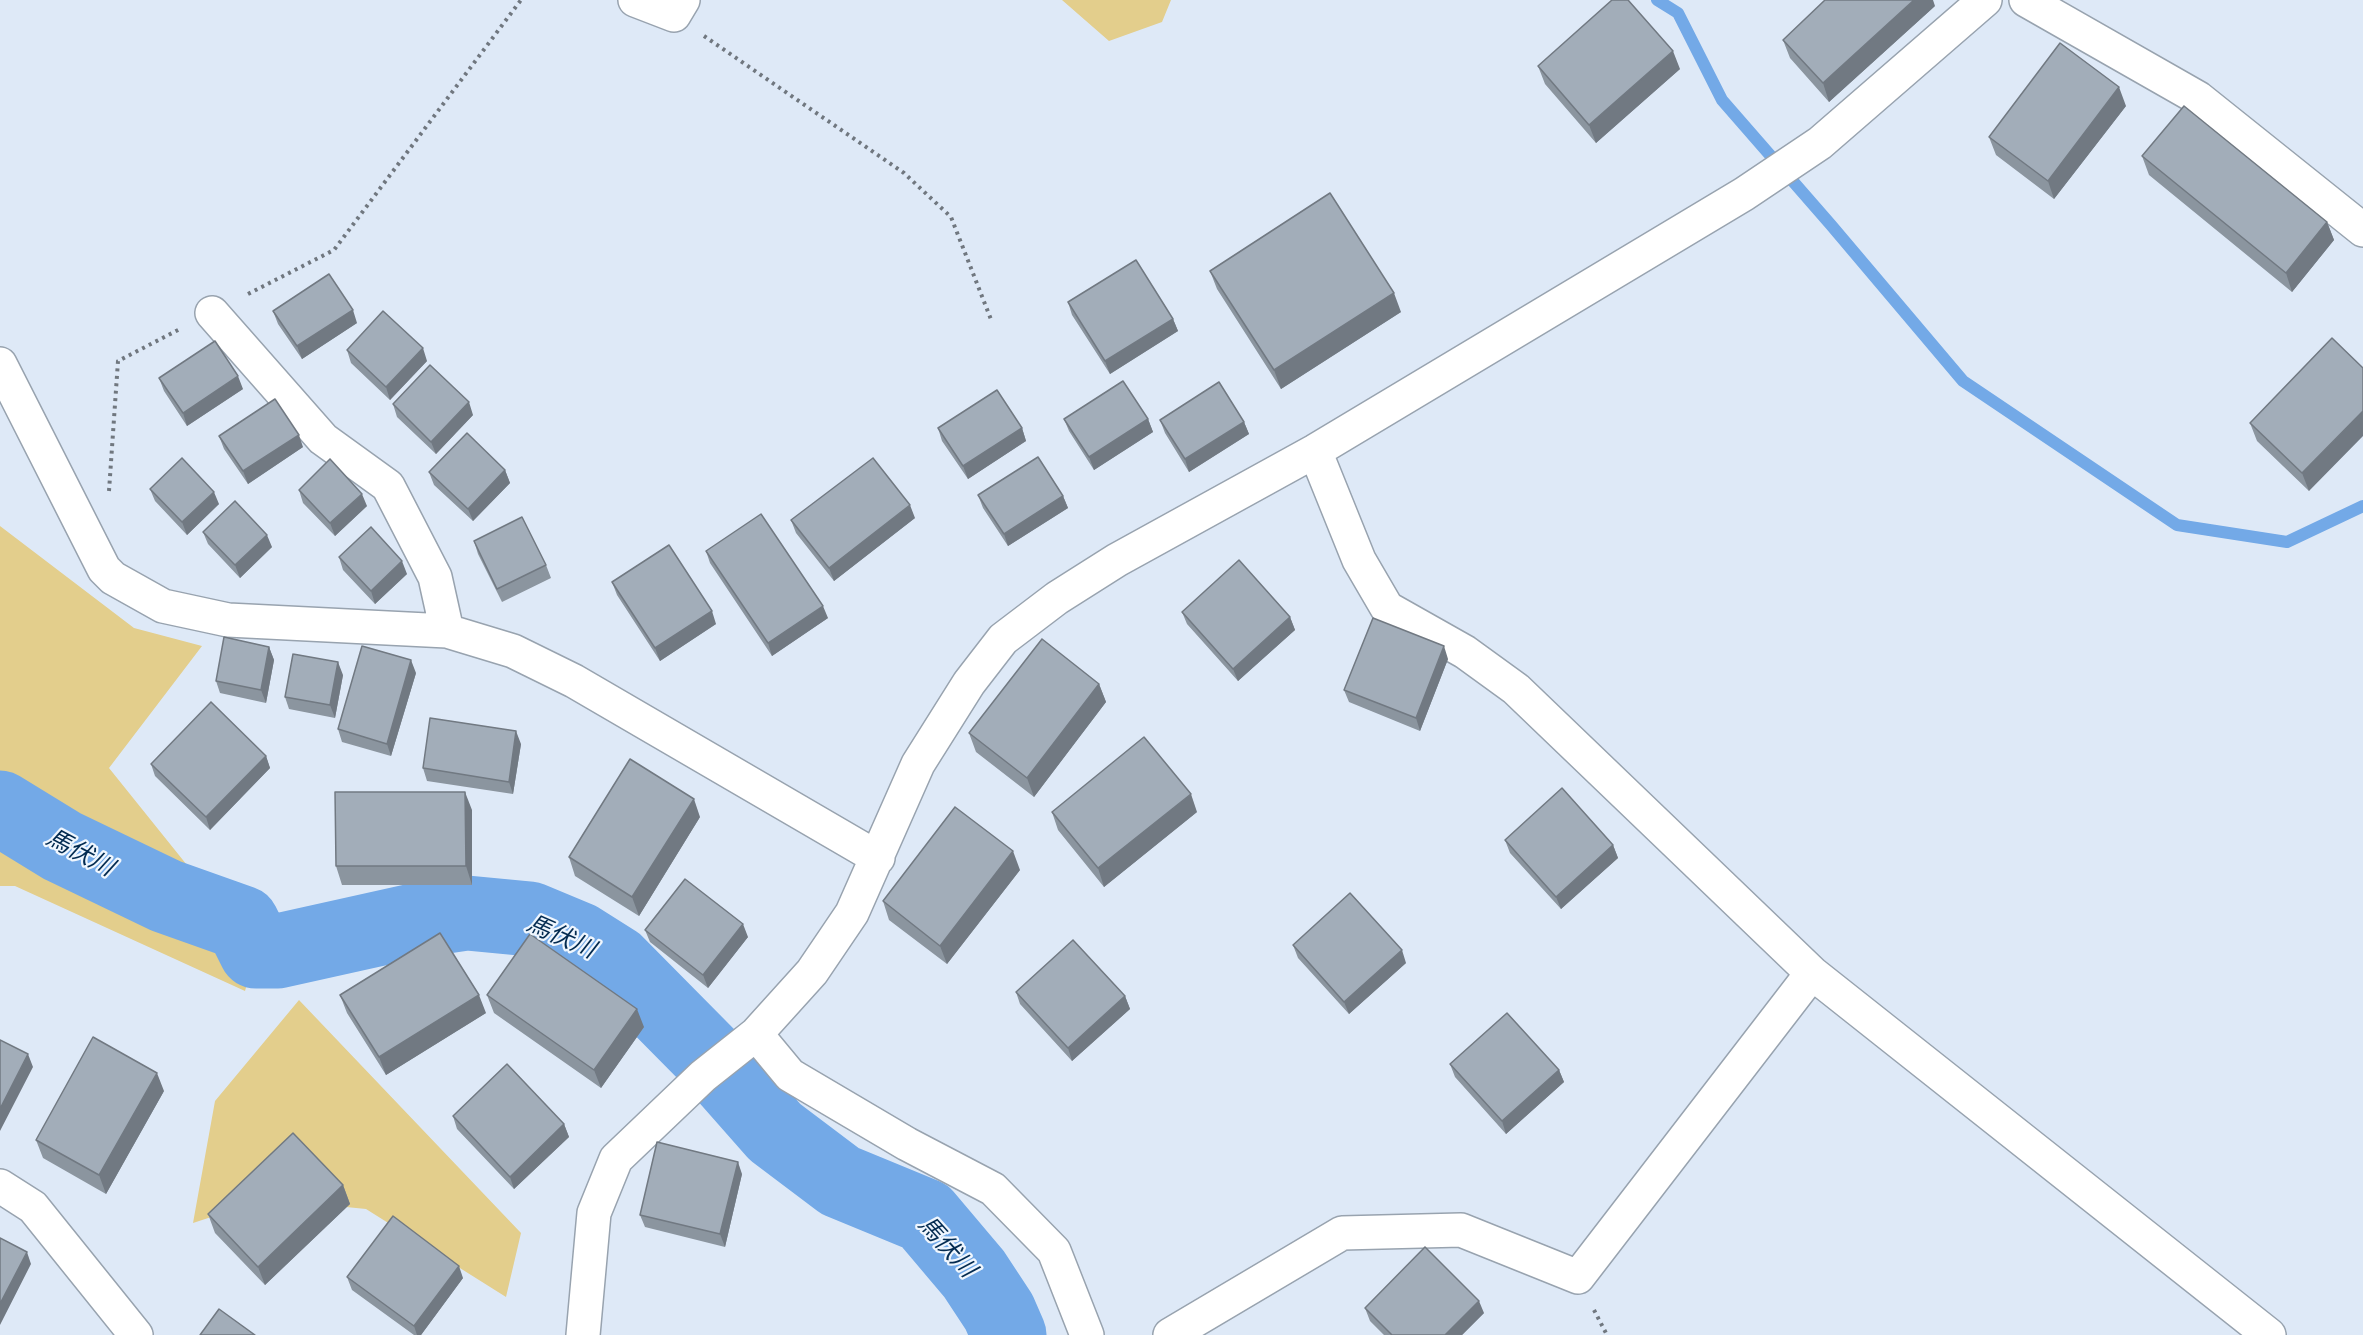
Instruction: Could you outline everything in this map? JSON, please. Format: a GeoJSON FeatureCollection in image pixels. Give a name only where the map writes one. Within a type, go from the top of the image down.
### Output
{"type":"FeatureCollection","features":[{"type":"Feature","properties":{"kind":"street"},"geometry":{"type":"LineString","coordinates":[[635,0],[678,8]]}},
{"type":"Feature","properties":{"kind":"street"},"geometry":{"type":"LineString","coordinates":[[583,1335],[594,1213],[616,1159],[703,1076],[748,1040],[812,972],[852,914],[918,764],[969,683],[1003,639],[1057,598],[1117,560],[1315,451],[1744,194],[1820,142],[1985,0]]}},
{"type":"Feature","properties":{"kind":"street"},"geometry":{"type":"LineString","coordinates":[[2026,0],[2198,98],[2363,230]]}},
{"type":"Feature","properties":{"kind":"street"},"geometry":{"type":"LineString","coordinates":[[212,313],[323,439],[388,486],[435,577],[447,631]]}},
{"type":"Feature","properties":{"kind":"street"},"geometry":{"type":"LineString","coordinates":[[0,364],[104,569],[113,578],[163,606],[228,620],[447,631],[513,651],[574,681],[878,858]]}},
{"type":"Feature","properties":{"kind":"street"},"geometry":{"type":"LineString","coordinates":[[1315,451],[1359,560],[1387,608],[1465,652],[1515,689],[1812,973],[2269,1335]]}},
{"type":"Feature","properties":{"kind":"street"},"geometry":{"type":"LineString","coordinates":[[1170,1335],[1342,1233],[1461,1230],[1578,1277],[1812,973]]}},
{"type":"Feature","properties":{"kind":"street"},"geometry":{"type":"LineString","coordinates":[[748,1040],[790,1075],[907,1144],[993,1189],[1054,1251],[1087,1335]]}},
{"type":"Feature","properties":{"kind":"street"},"geometry":{"type":"LineString","coordinates":[[0,1186],[33,1207],[136,1335]]}},
{"type":"Feature","properties":{"kind":"path"},"geometry":{"type":"LineString","coordinates":[[109,500],[118,361],[334,249],[521,0]]}},
{"type":"Feature","properties":{"kind":"path"},"geometry":{"type":"LineString","coordinates":[[678,8],[904,173],[951,217],[993,322]]}},
{"type":"Feature","properties":{"kind":"shaded area"},"geometry":{"type":"Polygon","coordinates":[[[1062,0],[1171,0],[1162,22],[1109,41],[1062,0]]]}},
{"type":"Feature","properties":{"kind":"shaded area"},"geometry":{"type":"Polygon","coordinates":[[[0,526],[134,628],[202,646],[109,768],[256,951],[245,991],[15,886],[0,886],[0,526]]]}},
{"type":"Feature","properties":{"kind":"shaded area"},"geometry":{"type":"Polygon","coordinates":[[[299,1000],[521,1233],[506,1297],[366,1209],[266,1199],[193,1223],[215,1101],[299,1000]]]}},
{"type":"Feature","properties":{"kind":"building"},"geometry":{"type":"Polygon","coordinates":[[[1612,0],[1628,0],[1673,51],[1589,125],[1538,66],[1612,0]]]}},
{"type":"Feature","properties":{"kind":"building"},"geometry":{"type":"Polygon","coordinates":[[[1825,0],[1914,0],[1823,83],[1783,40],[1825,0]]]}},
{"type":"Feature","properties":{"kind":"building"},"geometry":{"type":"Polygon","coordinates":[[[2060,43],[2119,87],[2048,181],[1989,137],[2060,43]]]}},
{"type":"Feature","properties":{"kind":"building"},"geometry":{"type":"Polygon","coordinates":[[[2184,106],[2327,222],[2286,273],[2142,156],[2184,106]]]}},
{"type":"Feature","properties":{"kind":"building"},"geometry":{"type":"Polygon","coordinates":[[[1330,193],[1394,293],[1274,370],[1210,271],[1330,193]]]}},
{"type":"Feature","properties":{"kind":"building"},"geometry":{"type":"Polygon","coordinates":[[[1136,260],[1173,319],[1105,361],[1068,302],[1136,260]]]}},
{"type":"Feature","properties":{"kind":"building"},"geometry":{"type":"Polygon","coordinates":[[[329,274],[353,310],[297,346],[273,311],[329,274]]]}},
{"type":"Feature","properties":{"kind":"building"},"geometry":{"type":"Polygon","coordinates":[[[383,311],[423,348],[386,387],[347,350],[383,311]]]}},
{"type":"Feature","properties":{"kind":"building"},"geometry":{"type":"Polygon","coordinates":[[[2332,338],[2363,368],[2363,411],[2302,473],[2250,423],[2332,338]]]}},
{"type":"Feature","properties":{"kind":"building"},"geometry":{"type":"Polygon","coordinates":[[[215,341],[238,376],[183,413],[159,378],[215,341]]]}},
{"type":"Feature","properties":{"kind":"building"},"geometry":{"type":"Polygon","coordinates":[[[430,365],[469,402],[431,442],[393,404],[430,365]]]}},
{"type":"Feature","properties":{"kind":"building"},"geometry":{"type":"Polygon","coordinates":[[[1123,381],[1148,419],[1089,457],[1064,419],[1123,381]]]}},
{"type":"Feature","properties":{"kind":"building"},"geometry":{"type":"Polygon","coordinates":[[[1219,382],[1244,422],[1185,459],[1160,420],[1219,382]]]}},
{"type":"Feature","properties":{"kind":"building"},"geometry":{"type":"Polygon","coordinates":[[[997,390],[1022,428],[963,466],[938,428],[997,390]]]}},
{"type":"Feature","properties":{"kind":"building"},"geometry":{"type":"Polygon","coordinates":[[[275,399],[299,435],[243,471],[219,436],[275,399]]]}},
{"type":"Feature","properties":{"kind":"building"},"geometry":{"type":"Polygon","coordinates":[[[467,433],[505,470],[468,509],[429,472],[467,433]]]}},
{"type":"Feature","properties":{"kind":"building"},"geometry":{"type":"Polygon","coordinates":[[[1038,457],[1063,496],[1004,534],[978,495],[1038,457]]]}},
{"type":"Feature","properties":{"kind":"building"},"geometry":{"type":"Polygon","coordinates":[[[182,458],[214,492],[182,522],[150,489],[182,458]]]}},
{"type":"Feature","properties":{"kind":"building"},"geometry":{"type":"Polygon","coordinates":[[[873,458],[910,505],[829,568],[791,520],[873,458]]]}},
{"type":"Feature","properties":{"kind":"building"},"geometry":{"type":"Polygon","coordinates":[[[330,459],[362,494],[330,523],[299,490],[330,459]]]}},
{"type":"Feature","properties":{"kind":"building"},"geometry":{"type":"Polygon","coordinates":[[[235,501],[267,535],[235,565],[203,532],[235,501]]]}},
{"type":"Feature","properties":{"kind":"building"},"geometry":{"type":"Polygon","coordinates":[[[761,514],[823,606],[768,643],[706,551],[761,514]]]}},
{"type":"Feature","properties":{"kind":"building"},"geometry":{"type":"Polygon","coordinates":[[[522,517],[546,565],[497,589],[474,541],[522,517]]]}},
{"type":"Feature","properties":{"kind":"building"},"geometry":{"type":"Polygon","coordinates":[[[371,527],[402,561],[371,591],[339,557],[371,527]]]}},
{"type":"Feature","properties":{"kind":"building"},"geometry":{"type":"Polygon","coordinates":[[[669,545],[712,611],[655,648],[612,582],[669,545]]]}},
{"type":"Feature","properties":{"kind":"building"},"geometry":{"type":"Polygon","coordinates":[[[1239,560],[1290,617],[1233,669],[1182,612],[1239,560]]]}},
{"type":"Feature","properties":{"kind":"building"},"geometry":{"type":"Polygon","coordinates":[[[1373,618],[1444,646],[1416,718],[1344,690],[1373,618]]]}},
{"type":"Feature","properties":{"kind":"building"},"geometry":{"type":"Polygon","coordinates":[[[224,637],[269,647],[261,690],[216,681],[224,637]]]}},
{"type":"Feature","properties":{"kind":"building"},"geometry":{"type":"Polygon","coordinates":[[[1042,639],[1099,684],[1027,778],[969,733],[1042,639]]]}},
{"type":"Feature","properties":{"kind":"building"},"geometry":{"type":"Polygon","coordinates":[[[362,646],[411,660],[387,744],[338,729],[362,646]]]}},
{"type":"Feature","properties":{"kind":"building"},"geometry":{"type":"Polygon","coordinates":[[[293,654],[338,662],[330,705],[285,697],[293,654]]]}},
{"type":"Feature","properties":{"kind":"building"},"geometry":{"type":"Polygon","coordinates":[[[211,702],[266,756],[206,817],[151,764],[211,702]]]}},
{"type":"Feature","properties":{"kind":"building"},"geometry":{"type":"Polygon","coordinates":[[[430,718],[516,731],[509,782],[423,768],[430,718]]]}},
{"type":"Feature","properties":{"kind":"building"},"geometry":{"type":"Polygon","coordinates":[[[1144,737],[1191,794],[1098,868],[1052,812],[1144,737]]]}},
{"type":"Feature","properties":{"kind":"building"},"geometry":{"type":"Polygon","coordinates":[[[630,759],[694,799],[632,897],[569,857],[630,759]]]}},
{"type":"Feature","properties":{"kind":"building"},"geometry":{"type":"Polygon","coordinates":[[[1562,788],[1613,845],[1556,897],[1505,840],[1562,788]]]}},
{"type":"Feature","properties":{"kind":"building"},"geometry":{"type":"Polygon","coordinates":[[[335,792],[465,792],[466,866],[336,866],[335,792]]]}},
{"type":"Feature","properties":{"kind":"building"},"geometry":{"type":"Polygon","coordinates":[[[955,807],[1013,851],[940,946],[883,901],[955,807]]]}},
{"type":"Feature","properties":{"kind":"building"},"geometry":{"type":"Polygon","coordinates":[[[685,879],[743,924],[703,975],[645,930],[685,879]]]}},
{"type":"Feature","properties":{"kind":"building"},"geometry":{"type":"Polygon","coordinates":[[[1350,893],[1402,950],[1344,1002],[1293,945],[1350,893]]]}},
{"type":"Feature","properties":{"kind":"building"},"geometry":{"type":"Polygon","coordinates":[[[440,933],[479,995],[379,1057],[340,995],[440,933]]]}},
{"type":"Feature","properties":{"kind":"building"},"geometry":{"type":"Polygon","coordinates":[[[530,934],[637,1009],[594,1070],[487,995],[530,934]]]}},
{"type":"Feature","properties":{"kind":"building"},"geometry":{"type":"Polygon","coordinates":[[[1073,940],[1125,996],[1068,1048],[1016,992],[1073,940]]]}},
{"type":"Feature","properties":{"kind":"building"},"geometry":{"type":"Polygon","coordinates":[[[1507,1013],[1559,1070],[1502,1121],[1450,1064],[1507,1013]]]}},
{"type":"Feature","properties":{"kind":"building"},"geometry":{"type":"Polygon","coordinates":[[[93,1037],[157,1073],[99,1175],[36,1140],[93,1037]]]}},
{"type":"Feature","properties":{"kind":"building"},"geometry":{"type":"Polygon","coordinates":[[[0,1040],[28,1054],[0,1109],[0,1040]]]}},
{"type":"Feature","properties":{"kind":"building"},"geometry":{"type":"Polygon","coordinates":[[[507,1064],[564,1124],[510,1177],[453,1116],[507,1064]]]}},
{"type":"Feature","properties":{"kind":"building"},"geometry":{"type":"Polygon","coordinates":[[[293,1133],[343,1185],[258,1267],[208,1214],[293,1133]]]}},
{"type":"Feature","properties":{"kind":"building"},"geometry":{"type":"Polygon","coordinates":[[[657,1142],[738,1162],[720,1234],[640,1215],[657,1142]]]}},
{"type":"Feature","properties":{"kind":"building"},"geometry":{"type":"Polygon","coordinates":[[[393,1216],[459,1266],[414,1326],[347,1277],[393,1216]]]}},
{"type":"Feature","properties":{"kind":"building"},"geometry":{"type":"Polygon","coordinates":[[[0,1238],[27,1252],[0,1304],[0,1238]]]}},
{"type":"Feature","properties":{"kind":"building"},"geometry":{"type":"Polygon","coordinates":[[[1425,1247],[1479,1301],[1445,1335],[1392,1335],[1365,1308],[1425,1247]]]}},
{"type":"Feature","properties":{"kind":"building"},"geometry":{"type":"Polygon","coordinates":[[[219,1309],[255,1335],[200,1335],[219,1309]]]}},
{"type":"Feature","properties":{"kind":"waterway"},"geometry":{"type":"LineString","coordinates":[[1657,0],[1678,13],[1722,100],[1963,381],[2177,525],[2287,542],[2363,506]]}},
{"type":"Feature","properties":{"kind":"waterway","name":"馬伏川"},"geometry":{"type":"LineString","coordinates":[[0,808],[62,846],[166,896],[242,923],[256,951],[278,951],[413,921],[467,913],[530,919],[578,939],[616,963],[708,1056],[775,1132],[840,1181],[925,1216],[974,1274],[999,1312],[1009,1335]]}}]}
